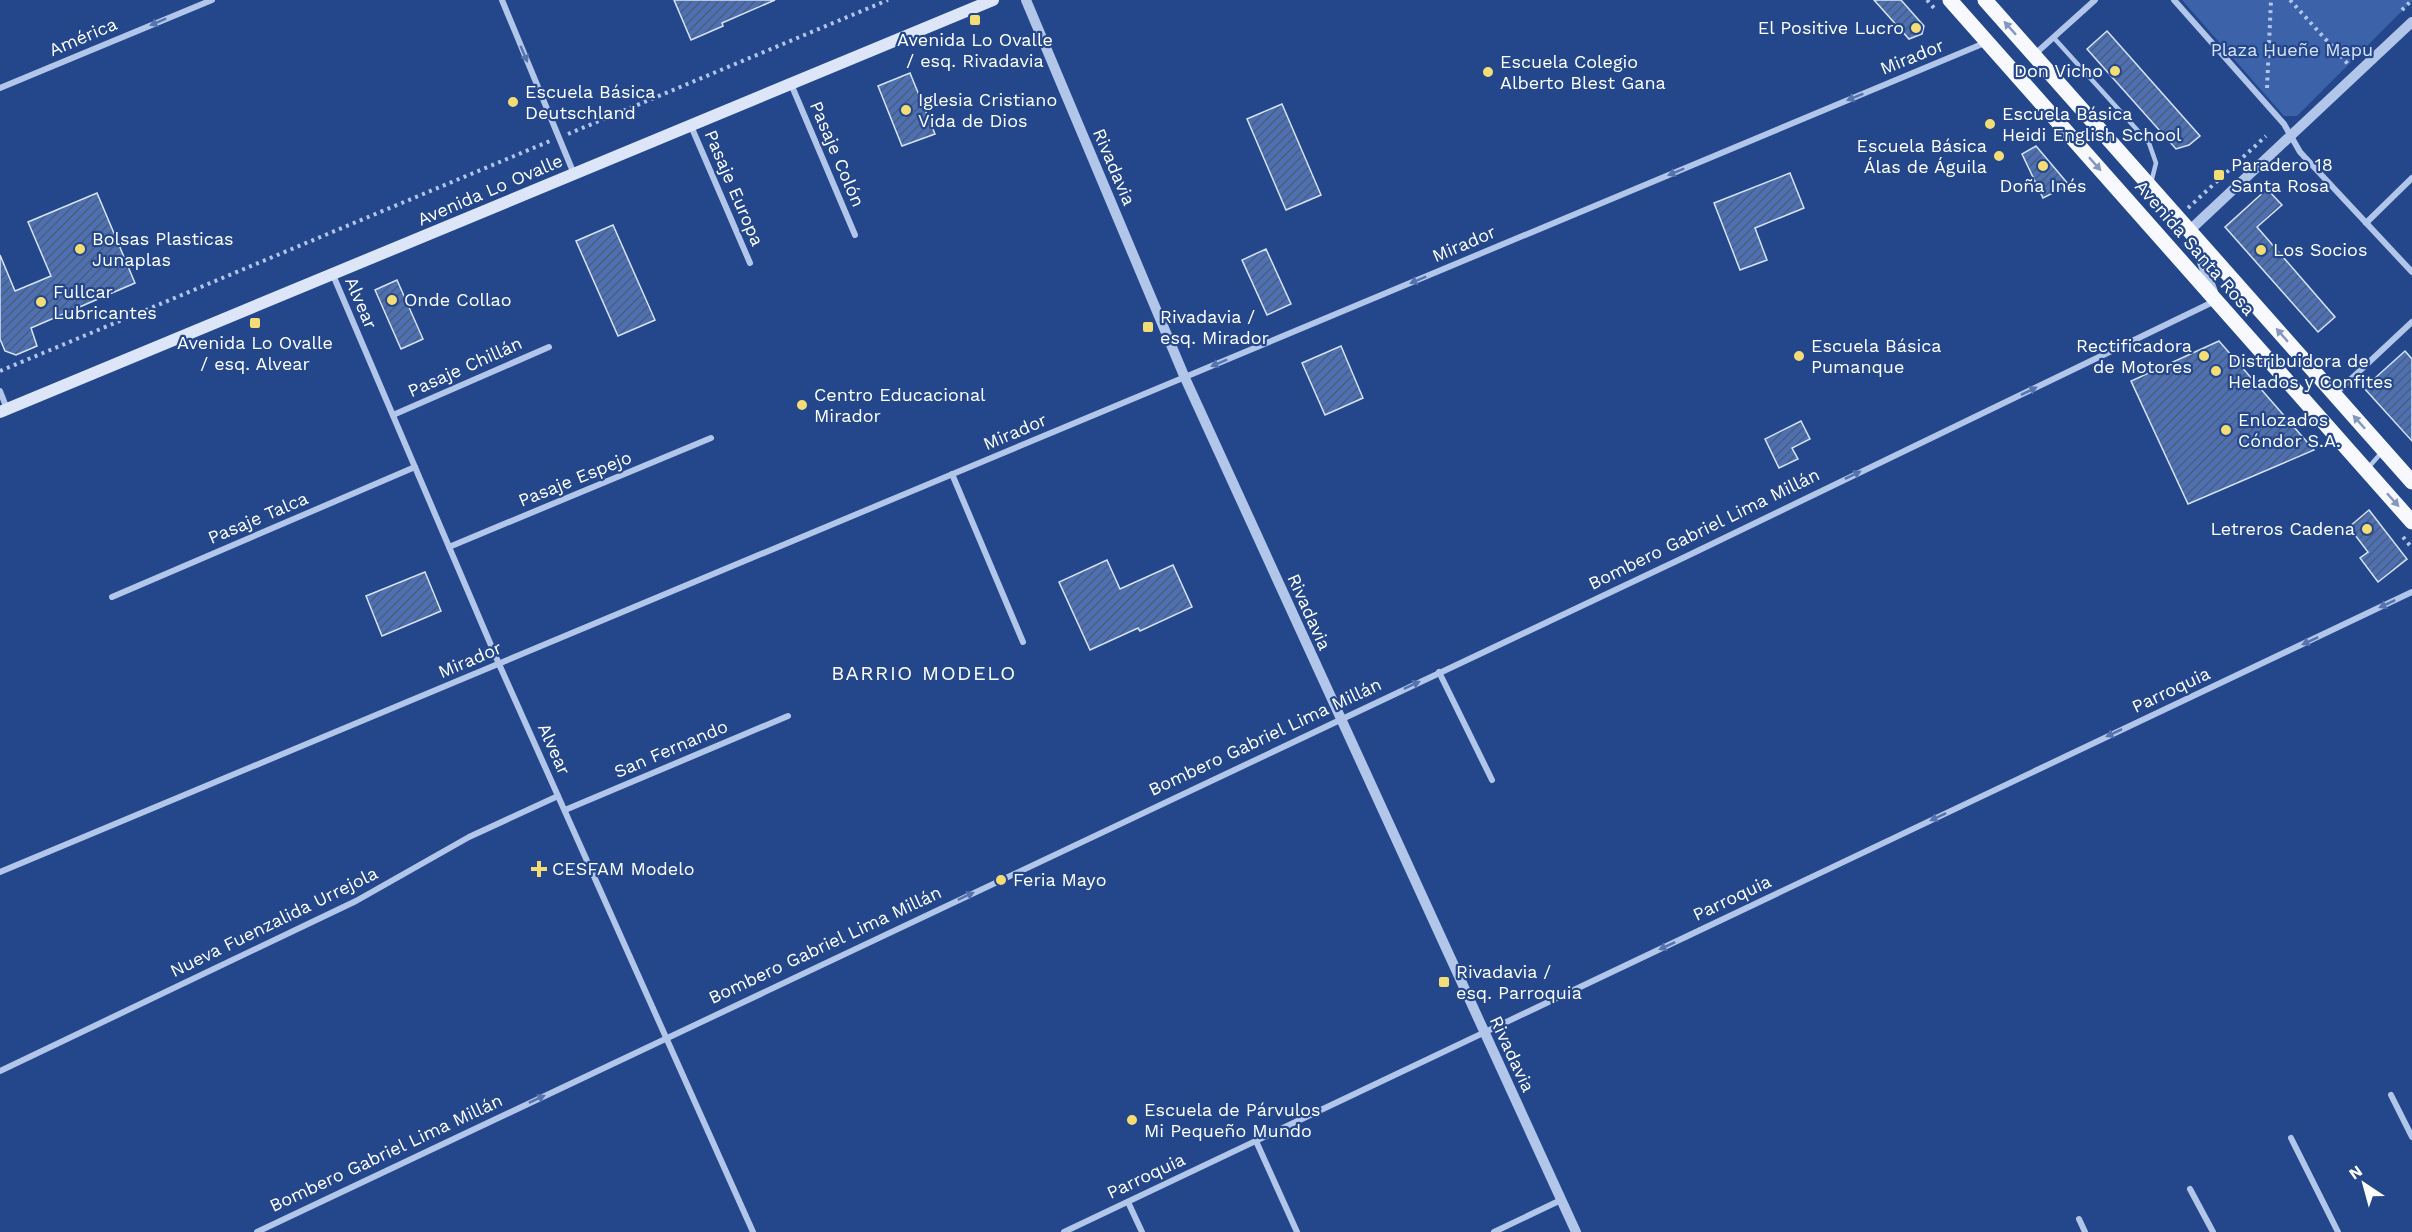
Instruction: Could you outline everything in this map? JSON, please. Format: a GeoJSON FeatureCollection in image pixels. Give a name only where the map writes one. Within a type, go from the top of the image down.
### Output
{"type":"FeatureCollection","features":[{"type":"Feature","properties":{"kind":"main road","name":"Avenida Lo Ovalle"},"geometry":{"type":"LineString","coordinates":[[4,411],[993,0]]}},
{"type":"Feature","properties":{"kind":"main road","name":"Avenida Santa Rosa"},"geometry":{"type":"LineString","coordinates":[[1950,0],[2412,522]]}},
{"type":"Feature","properties":{"kind":"main road","name":"Avenida Santa Rosa"},"geometry":{"type":"LineString","coordinates":[[1985,0],[2412,482]]}},
{"type":"Feature","properties":{"kind":"street","name":"América"},"geometry":{"type":"LineString","coordinates":[[0,88],[212,0]]}},
{"type":"Feature","properties":{"kind":"street"},"geometry":{"type":"LineString","coordinates":[[502,0],[574,174]]}},
{"type":"Feature","properties":{"kind":"street","name":"Rivadavia"},"geometry":{"type":"LineString","coordinates":[[1026,0],[1185,378],[1575,1232]]}},
{"type":"Feature","properties":{"kind":"street"},"geometry":{"type":"LineString","coordinates":[[2034,55],[2095,0]]}},
{"type":"Feature","properties":{"kind":"street"},"geometry":{"type":"LineString","coordinates":[[2174,0],[2284,124],[2300,152],[2412,272]]}},
{"type":"Feature","properties":{"kind":"street"},"geometry":{"type":"LineString","coordinates":[[2217,301],[2201,266],[2190,230],[2412,22]]}},
{"type":"Feature","properties":{"kind":"street","name":"Mirador"},"geometry":{"type":"LineString","coordinates":[[0,872],[1987,42]]}},
{"type":"Feature","properties":{"kind":"street","name":"Pasaje Colón"},"geometry":{"type":"LineString","coordinates":[[791,84],[855,235]]}},
{"type":"Feature","properties":{"kind":"street","name":"Pasaje Europa"},"geometry":{"type":"LineString","coordinates":[[691,126],[750,263]]}},
{"type":"Feature","properties":{"kind":"street"},"geometry":{"type":"LineString","coordinates":[[2366,223],[2412,178]]}},
{"type":"Feature","properties":{"kind":"street","name":"Alvear"},"geometry":{"type":"LineString","coordinates":[[333,275],[499,664],[753,1232]]}},
{"type":"Feature","properties":{"kind":"street","name":"Bombero Gabriel Lima Millán"},"geometry":{"type":"LineString","coordinates":[[257,1232],[2217,301]]}},
{"type":"Feature","properties":{"kind":"street"},"geometry":{"type":"LineString","coordinates":[[2334,394],[2412,322]]}},
{"type":"Feature","properties":{"kind":"street","name":"Pasaje Chillán"},"geometry":{"type":"LineString","coordinates":[[393,415],[549,346]]}},
{"type":"Feature","properties":{"kind":"street"},"geometry":{"type":"LineString","coordinates":[[0,392],[4,411]]}},
{"type":"Feature","properties":{"kind":"street","name":"Pasaje Espejo"},"geometry":{"type":"LineString","coordinates":[[450,547],[711,438]]}},
{"type":"Feature","properties":{"kind":"street","name":"Pasaje Talca"},"geometry":{"type":"LineString","coordinates":[[111,597],[415,467]]}},
{"type":"Feature","properties":{"kind":"street"},"geometry":{"type":"LineString","coordinates":[[952,474],[1023,642]]}},
{"type":"Feature","properties":{"kind":"street","name":"Parroquia"},"geometry":{"type":"LineString","coordinates":[[1064,1232],[2412,592]]}},
{"type":"Feature","properties":{"kind":"street"},"geometry":{"type":"LineString","coordinates":[[1439,672],[1492,780]]}},
{"type":"Feature","properties":{"kind":"street","name":"San Fernando"},"geometry":{"type":"LineString","coordinates":[[565,810],[788,716]]}},
{"type":"Feature","properties":{"kind":"street","name":"Nueva Fuenzalida Urrejola"},"geometry":{"type":"LineString","coordinates":[[0,1071],[356,901],[469,837],[558,796]]}},
{"type":"Feature","properties":{"kind":"street"},"geometry":{"type":"LineString","coordinates":[[2391,1095],[2412,1137]]}},
{"type":"Feature","properties":{"kind":"street"},"geometry":{"type":"LineString","coordinates":[[2291,1138],[2338,1232]]}},
{"type":"Feature","properties":{"kind":"street"},"geometry":{"type":"LineString","coordinates":[[1256,1141],[1297,1232]]}},
{"type":"Feature","properties":{"kind":"street"},"geometry":{"type":"LineString","coordinates":[[2190,1189],[2213,1232]]}},
{"type":"Feature","properties":{"kind":"street"},"geometry":{"type":"LineString","coordinates":[[1494,1232],[1561,1200]]}},
{"type":"Feature","properties":{"kind":"street"},"geometry":{"type":"LineString","coordinates":[[1128,1202],[1142,1232]]}},
{"type":"Feature","properties":{"kind":"street"},"geometry":{"type":"LineString","coordinates":[[2079,1219],[2085,1232]]}},
{"type":"Feature","properties":{"kind":"lane","name":"Avenida Santa Rosa"},"geometry":{"type":"LineString","coordinates":[[2054,38],[2149,143],[2156,163],[2150,185]]}},
{"type":"Feature","properties":{"kind":"lane"},"geometry":{"type":"LineString","coordinates":[[2366,470],[2383,450]]}},
{"type":"Feature","properties":{"kind":"path"},"geometry":{"type":"LineString","coordinates":[[0,371],[888,0]]}},
{"type":"Feature","properties":{"kind":"path"},"geometry":{"type":"LineString","coordinates":[[2266,104],[2271,0]]}},
{"type":"Feature","properties":{"kind":"path"},"geometry":{"type":"LineString","coordinates":[[2290,0],[2357,73]]}},
{"type":"Feature","properties":{"kind":"green space","name":"Plaza Hueñe Mapu"},"geometry":{"type":"Polygon","coordinates":[[[2182,0],[2412,1],[2297,116],[2284,116],[2182,0]]]}},
{"type":"Feature","properties":{"kind":"building"},"geometry":{"type":"Polygon","coordinates":[[[674,0],[775,0],[722,23],[723,26],[691,40],[674,0]]]}},
{"type":"Feature","properties":{"kind":"building"},"geometry":{"type":"Polygon","coordinates":[[[1874,0],[1901,0],[1924,26],[1922,34],[1909,39],[1874,0]]]}},
{"type":"Feature","properties":{"kind":"building"},"geometry":{"type":"Polygon","coordinates":[[[2107,31],[2200,136],[2189,145],[2176,149],[2087,49],[2107,31]]]}},
{"type":"Feature","properties":{"kind":"building","name":"Iglesia Cristiano Vida de Dios"},"geometry":{"type":"Polygon","coordinates":[[[910,73],[935,134],[902,146],[878,86],[910,73]]]}},
{"type":"Feature","properties":{"kind":"building"},"geometry":{"type":"Polygon","coordinates":[[[1282,104],[1321,195],[1286,210],[1247,119],[1282,104]]]}},
{"type":"Feature","properties":{"kind":"building"},"geometry":{"type":"Polygon","coordinates":[[[2036,146],[2069,185],[2043,198],[2022,154],[2036,146]]]}},
{"type":"Feature","properties":{"kind":"building"},"geometry":{"type":"Polygon","coordinates":[[[1790,173],[1804,208],[1755,228],[1767,260],[1740,270],[1714,203],[1790,173]]]}},
{"type":"Feature","properties":{"kind":"building"},"geometry":{"type":"Polygon","coordinates":[[[2267,189],[2282,205],[2257,227],[2335,317],[2318,332],[2225,227],[2267,189]]]}},
{"type":"Feature","properties":{"kind":"building","name":"Bolsas Plasticas Junaplas"},"geometry":{"type":"Polygon","coordinates":[[[97,193],[135,283],[31,328],[37,346],[16,355],[5,351],[0,339],[0,255],[15,291],[51,276],[28,222],[97,193]]]}},
{"type":"Feature","properties":{"kind":"building"},"geometry":{"type":"Polygon","coordinates":[[[613,225],[655,320],[618,336],[576,241],[613,225]]]}},
{"type":"Feature","properties":{"kind":"building"},"geometry":{"type":"Polygon","coordinates":[[[1266,249],[1291,304],[1267,315],[1242,260],[1266,249]]]}},
{"type":"Feature","properties":{"kind":"building"},"geometry":{"type":"Polygon","coordinates":[[[397,280],[423,339],[401,349],[375,290],[397,280]]]}},
{"type":"Feature","properties":{"kind":"building","name":"Enlozados Cóndor S.A."},"geometry":{"type":"Polygon","coordinates":[[[2219,341],[2314,450],[2188,504],[2131,381],[2219,341]]]}},
{"type":"Feature","properties":{"kind":"building"},"geometry":{"type":"Polygon","coordinates":[[[1341,346],[1363,398],[1325,415],[1302,363],[1341,346]]]}},
{"type":"Feature","properties":{"kind":"building"},"geometry":{"type":"Polygon","coordinates":[[[2405,351],[2412,359],[2412,441],[2364,388],[2405,351]]]}},
{"type":"Feature","properties":{"kind":"building"},"geometry":{"type":"Polygon","coordinates":[[[1801,421],[1810,439],[1792,448],[1798,459],[1779,468],[1765,439],[1801,421]]]}},
{"type":"Feature","properties":{"kind":"building"},"geometry":{"type":"Polygon","coordinates":[[[2369,510],[2407,559],[2378,582],[2360,558],[2368,552],[2349,527],[2369,510]]]}},
{"type":"Feature","properties":{"kind":"building"},"geometry":{"type":"Polygon","coordinates":[[[1107,560],[1120,589],[1173,565],[1192,607],[1140,631],[1138,628],[1090,650],[1059,582],[1107,560]]]}},
{"type":"Feature","properties":{"kind":"building"},"geometry":{"type":"Polygon","coordinates":[[[425,572],[441,611],[382,636],[366,596],[425,572]]]}},
{"type":"Feature","properties":{"kind":"place","name":"Avenida Lo Ovalle / esq. Rivadavia"},"geometry":{"type":"Point","coordinates":[975,20]}},
{"type":"Feature","properties":{"kind":"place","name":"El Positive Lucro"},"geometry":{"type":"Point","coordinates":[1916,28]}},
{"type":"Feature","properties":{"kind":"place","name":"Don Vicho"},"geometry":{"type":"Point","coordinates":[2115,71]}},
{"type":"Feature","properties":{"kind":"place","name":"Escuela Colegio Alberto Blest Gana"},"geometry":{"type":"Point","coordinates":[1488,72]}},
{"type":"Feature","properties":{"kind":"place","name":"Escuela Básica Deutschland"},"geometry":{"type":"Point","coordinates":[513,102]}},
{"type":"Feature","properties":{"kind":"place","name":"Iglesia Cristiano Vida de Dios"},"geometry":{"type":"Point","coordinates":[906,110]}},
{"type":"Feature","properties":{"kind":"place","name":"Escuela Básica Heidi English School"},"geometry":{"type":"Point","coordinates":[1990,124]}},
{"type":"Feature","properties":{"kind":"place","name":"Escuela Básica Álas de Águila"},"geometry":{"type":"Point","coordinates":[1999,156]}},
{"type":"Feature","properties":{"kind":"place","name":"Doña Inés"},"geometry":{"type":"Point","coordinates":[2043,166]}},
{"type":"Feature","properties":{"kind":"place","name":"Paradero 18 Santa Rosa"},"geometry":{"type":"Point","coordinates":[2219,175]}},
{"type":"Feature","properties":{"kind":"place","name":"Bolsas Plasticas Junaplas"},"geometry":{"type":"Point","coordinates":[80,249]}},
{"type":"Feature","properties":{"kind":"place","name":"Los Socios"},"geometry":{"type":"Point","coordinates":[2261,250]}},
{"type":"Feature","properties":{"kind":"place","name":"Onde Collao"},"geometry":{"type":"Point","coordinates":[392,300]}},
{"type":"Feature","properties":{"kind":"place","name":"Fullcar Lubricantes"},"geometry":{"type":"Point","coordinates":[41,302]}},
{"type":"Feature","properties":{"kind":"place","name":"Avenida Lo Ovalle / esq. Alvear"},"geometry":{"type":"Point","coordinates":[255,323]}},
{"type":"Feature","properties":{"kind":"place","name":"Rivadavia / esq. Mirador"},"geometry":{"type":"Point","coordinates":[1148,327]}},
{"type":"Feature","properties":{"kind":"place","name":"Escuela Básica Pumanque"},"geometry":{"type":"Point","coordinates":[1799,356]}},
{"type":"Feature","properties":{"kind":"place","name":"Rectificadora de Motores"},"geometry":{"type":"Point","coordinates":[2204,356]}},
{"type":"Feature","properties":{"kind":"place","name":"Distribuidora de Helados y Confites"},"geometry":{"type":"Point","coordinates":[2216,371]}},
{"type":"Feature","properties":{"kind":"place","name":"Centro Educacional Mirador"},"geometry":{"type":"Point","coordinates":[802,405]}},
{"type":"Feature","properties":{"kind":"place","name":"Enlozados Cóndor S.A."},"geometry":{"type":"Point","coordinates":[2226,430]}},
{"type":"Feature","properties":{"kind":"place","name":"Letreros Cadena"},"geometry":{"type":"Point","coordinates":[2367,529]}},
{"type":"Feature","properties":{"kind":"place","name":"CESFAM Modelo"},"geometry":{"type":"Point","coordinates":[539,869]}},
{"type":"Feature","properties":{"kind":"place","name":"Feria Mayo"},"geometry":{"type":"Point","coordinates":[1001,880]}},
{"type":"Feature","properties":{"kind":"place","name":"Rivadavia / esq. Parroquia"},"geometry":{"type":"Point","coordinates":[1444,982]}},
{"type":"Feature","properties":{"kind":"place","name":"Escuela de Párvulos Mi Pequeño Mundo"},"geometry":{"type":"Point","coordinates":[1132,1120]}},
{"type":"Feature","properties":{"kind":"district","name":"BARRIO MODELO"},"geometry":{"type":"Point","coordinates":[924,673]}}]}
